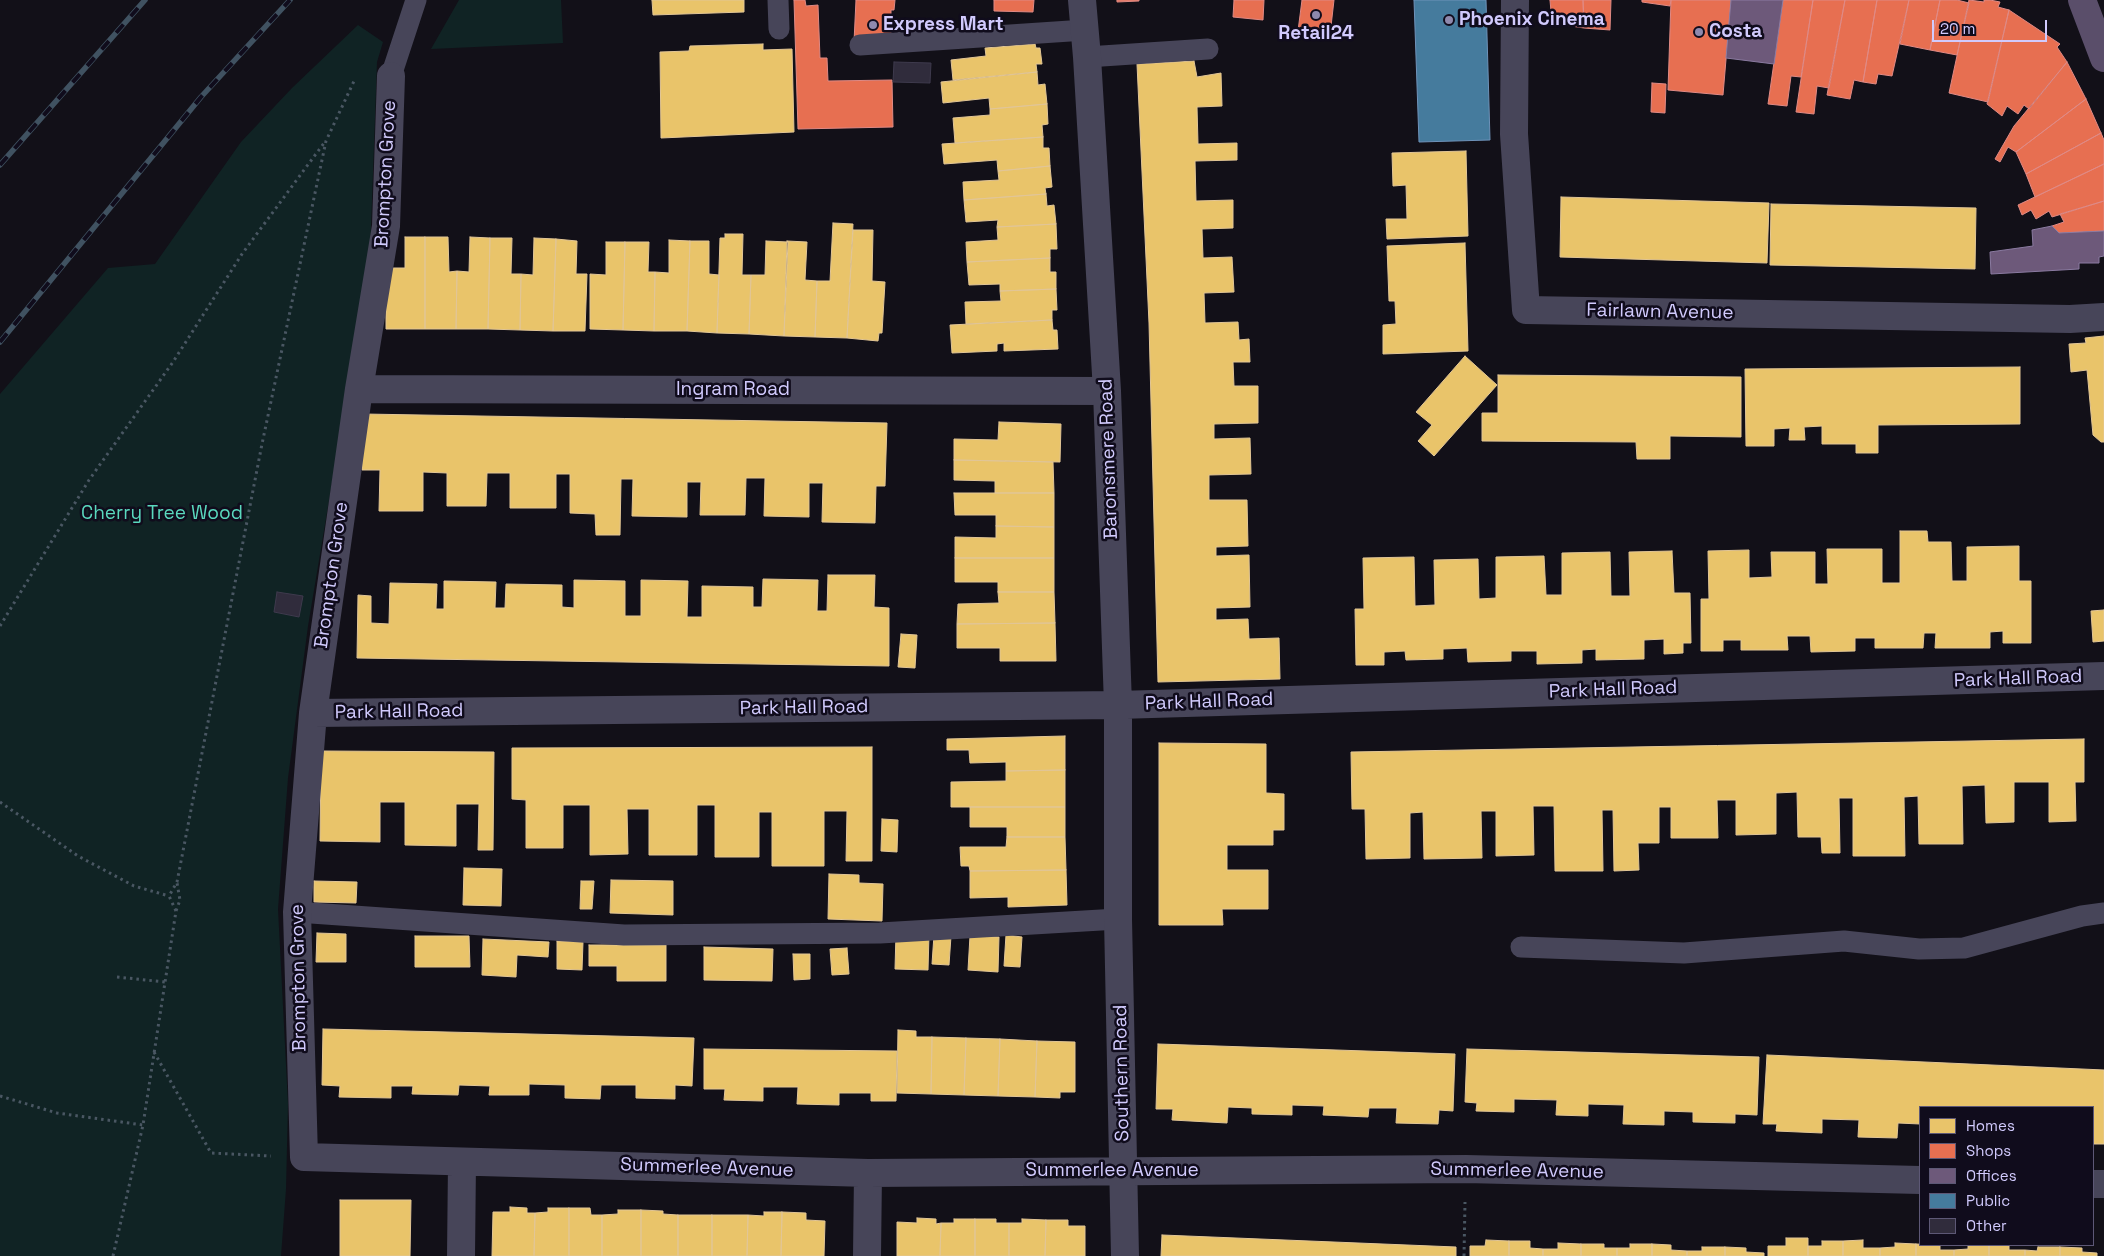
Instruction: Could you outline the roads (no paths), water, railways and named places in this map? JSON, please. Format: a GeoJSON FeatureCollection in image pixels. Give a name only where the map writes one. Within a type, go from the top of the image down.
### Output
{"type":"FeatureCollection","features":[{"type":"Feature","properties":{"kind":"main road"},"geometry":{"type":"LineString","coordinates":[[2082,0],[2104,58]]}},
{"type":"Feature","properties":{"kind":"street","name":"Baronsmere Road"},"geometry":{"type":"LineString","coordinates":[[1082,0],[1106,391],[1118,705],[1118,919]]}},
{"type":"Feature","properties":{"kind":"street","name":"Fairlawn Avenue"},"geometry":{"type":"LineString","coordinates":[[1515,0],[1514,134],[1526,310],[2061,318],[2104,317]]}},
{"type":"Feature","properties":{"kind":"street","name":"Brompton Grove"},"geometry":{"type":"LineString","coordinates":[[304,1157],[297,912],[313,713],[359,390],[386,226],[391,76]]}},
{"type":"Feature","properties":{"kind":"street","name":"Ingram Road"},"geometry":{"type":"LineString","coordinates":[[359,390],[1106,391]]}},
{"type":"Feature","properties":{"kind":"street","name":"Park Hall Road"},"geometry":{"type":"LineString","coordinates":[[313,713],[1118,705],[2104,676]]}},
{"type":"Feature","properties":{"kind":"street","name":"Southern Road"},"geometry":{"type":"LineString","coordinates":[[1118,919],[1126,1256]]}},
{"type":"Feature","properties":{"kind":"street","name":"Summerlee Avenue"},"geometry":{"type":"LineString","coordinates":[[304,1157],[868,1172],[1466,1169],[1919,1180]]}},
{"type":"Feature","properties":{"kind":"street"},"geometry":{"type":"LineString","coordinates":[[461,1256],[462,1162]]}},
{"type":"Feature","properties":{"kind":"street"},"geometry":{"type":"LineString","coordinates":[[867,1256],[868,1172]]}},
{"type":"Feature","properties":{"kind":"lane","name":"Brompton Grove"},"geometry":{"type":"LineString","coordinates":[[391,76],[416,0]]}},
{"type":"Feature","properties":{"kind":"lane"},"geometry":{"type":"LineString","coordinates":[[778,0],[779,29]]}},
{"type":"Feature","properties":{"kind":"lane"},"geometry":{"type":"LineString","coordinates":[[860,45],[1086,44],[1208,49]]}},
{"type":"Feature","properties":{"kind":"lane"},"geometry":{"type":"LineString","coordinates":[[297,912],[624,935],[880,933],[1118,919]]}},
{"type":"Feature","properties":{"kind":"lane"},"geometry":{"type":"LineString","coordinates":[[1521,947],[1684,953],[1844,940],[1919,949],[1964,948],[2082,916],[2104,913]]}},
{"type":"Feature","properties":{"kind":"railway"},"geometry":{"type":"LineString","coordinates":[[0,165],[145,0]]}},
{"type":"Feature","properties":{"kind":"railway"},"geometry":{"type":"LineString","coordinates":[[0,342],[201,97],[290,0]]}},
{"type":"Feature","properties":{"kind":"place","name":"Retail24"},"geometry":{"type":"Point","coordinates":[1316,15]}},
{"type":"Feature","properties":{"kind":"place","name":"Phoenix Cinema"},"geometry":{"type":"Point","coordinates":[1449,20]}},
{"type":"Feature","properties":{"kind":"place","name":"Express Mart"},"geometry":{"type":"Point","coordinates":[873,25]}},
{"type":"Feature","properties":{"kind":"place","name":"Costa"},"geometry":{"type":"Point","coordinates":[1699,32]}},
{"type":"Feature","properties":{"kind":"park label","name":"Cherry Tree Wood"},"geometry":{"type":"Point","coordinates":[162,514]}}]}
